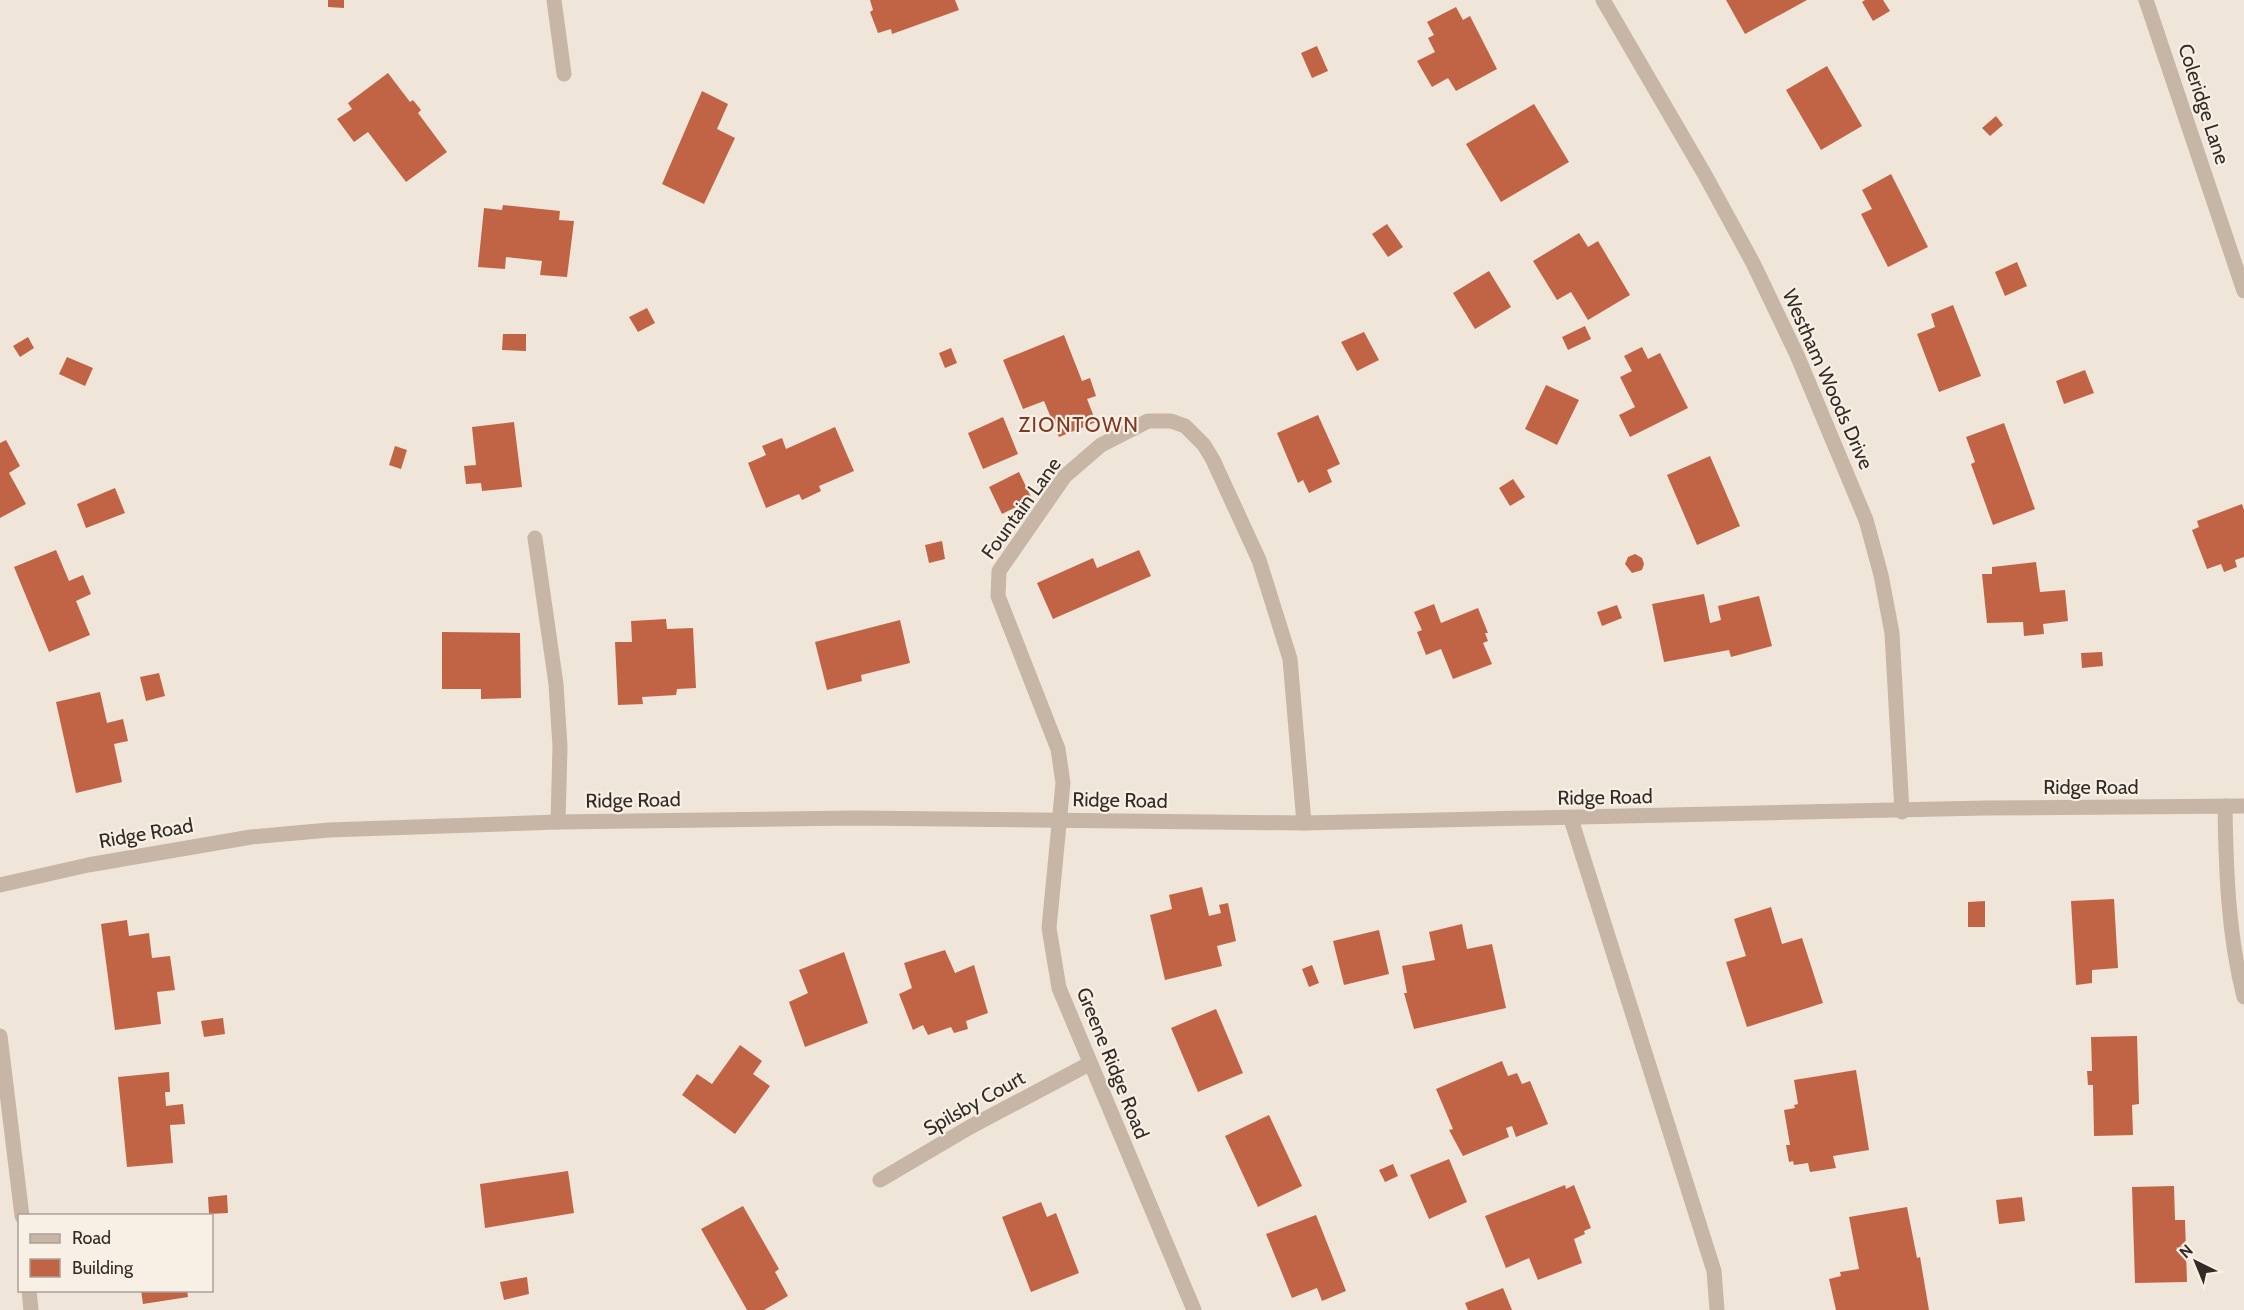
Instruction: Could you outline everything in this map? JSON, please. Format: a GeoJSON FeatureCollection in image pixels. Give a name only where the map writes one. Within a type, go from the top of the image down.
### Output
{"type":"FeatureCollection","features":[{"type":"Feature","properties":{"kind":"street"},"geometry":{"type":"LineString","coordinates":[[554,0],[564,74]]}},
{"type":"Feature","properties":{"kind":"street","name":"Westham Woods Drive"},"geometry":{"type":"LineString","coordinates":[[1603,0],[1705,175],[1753,264],[1797,355],[1866,520],[1881,575],[1892,633],[1902,812]]}},
{"type":"Feature","properties":{"kind":"street","name":"Coleridge Lane"},"geometry":{"type":"LineString","coordinates":[[2146,0],[2244,291]]}},
{"type":"Feature","properties":{"kind":"street","name":"Fountain Lane"},"geometry":{"type":"LineString","coordinates":[[1059,820],[1063,783],[1058,749],[998,596],[999,571],[1065,476],[1110,441],[1148,421],[1171,421],[1185,426],[1204,445],[1259,560],[1290,659],[1304,824]]}},
{"type":"Feature","properties":{"kind":"street"},"geometry":{"type":"LineString","coordinates":[[535,538],[557,694],[560,747],[558,822]]}},
{"type":"Feature","properties":{"kind":"street"},"geometry":{"type":"LineString","coordinates":[[2225,806],[2226,892],[2237,969],[2244,997]]}},
{"type":"Feature","properties":{"kind":"street","name":"Ridge Road"},"geometry":{"type":"LineString","coordinates":[[0,885],[99,863],[251,837],[329,830],[558,822],[855,818],[1304,824],[1902,812],[1986,808],[2244,806]]}},
{"type":"Feature","properties":{"kind":"street"},"geometry":{"type":"LineString","coordinates":[[1571,819],[1714,1271],[1717,1310]]}},
{"type":"Feature","properties":{"kind":"street","name":"Greene Ridge Road"},"geometry":{"type":"LineString","coordinates":[[1059,820],[1050,899],[1052,955],[1059,988],[1194,1310]]}},
{"type":"Feature","properties":{"kind":"street"},"geometry":{"type":"LineString","coordinates":[[0,1036],[22,1214]]}},
{"type":"Feature","properties":{"kind":"street","name":"Spilsby Court"},"geometry":{"type":"LineString","coordinates":[[880,1180],[970,1127],[1089,1064]]}},
{"type":"Feature","properties":{"kind":"street"},"geometry":{"type":"LineString","coordinates":[[29,1292],[31,1310]]}},
{"type":"Feature","properties":{"kind":"building"},"geometry":{"type":"Polygon","coordinates":[[[328,0],[344,0],[344,8],[328,7],[328,0]]]}},
{"type":"Feature","properties":{"kind":"building"},"geometry":{"type":"Polygon","coordinates":[[[870,0],[955,0],[959,10],[892,34],[891,29],[878,33],[870,12],[873,10],[870,0]]]}},
{"type":"Feature","properties":{"kind":"building"},"geometry":{"type":"Polygon","coordinates":[[[1726,0],[1807,0],[1745,34],[1726,0]]]}},
{"type":"Feature","properties":{"kind":"building"},"geometry":{"type":"Polygon","coordinates":[[[1883,0],[1890,11],[1873,21],[1862,2],[1883,0]]]}},
{"type":"Feature","properties":{"kind":"building"},"geometry":{"type":"Polygon","coordinates":[[[1456,7],[1463,20],[1470,16],[1497,69],[1456,91],[1448,78],[1432,87],[1417,61],[1435,52],[1428,38],[1434,35],[1427,22],[1456,7]]]}},
{"type":"Feature","properties":{"kind":"building"},"geometry":{"type":"Polygon","coordinates":[[[1317,46],[1328,71],[1312,78],[1301,53],[1317,46]]]}},
{"type":"Feature","properties":{"kind":"building"},"geometry":{"type":"Polygon","coordinates":[[[1827,66],[1862,126],[1821,150],[1786,90],[1827,66]]]}},
{"type":"Feature","properties":{"kind":"building"},"geometry":{"type":"Polygon","coordinates":[[[388,73],[410,102],[413,100],[421,110],[418,113],[447,152],[406,182],[368,132],[354,142],[337,119],[352,109],[348,103],[388,73]]]}},
{"type":"Feature","properties":{"kind":"building"},"geometry":{"type":"Polygon","coordinates":[[[702,91],[728,104],[717,129],[735,138],[704,204],[662,184],[702,91]]]}},
{"type":"Feature","properties":{"kind":"building"},"geometry":{"type":"Polygon","coordinates":[[[1534,104],[1569,162],[1501,202],[1466,144],[1534,104]]]}},
{"type":"Feature","properties":{"kind":"building"},"geometry":{"type":"Polygon","coordinates":[[[1996,116],[2003,125],[1990,136],[1982,128],[1996,116]]]}},
{"type":"Feature","properties":{"kind":"building"},"geometry":{"type":"Polygon","coordinates":[[[1891,174],[1928,247],[1888,267],[1861,214],[1872,209],[1862,190],[1891,174]]]}},
{"type":"Feature","properties":{"kind":"building"},"geometry":{"type":"Polygon","coordinates":[[[503,205],[560,211],[559,220],[574,221],[567,277],[540,275],[542,261],[506,257],[505,269],[478,267],[484,208],[502,210],[503,205]]]}},
{"type":"Feature","properties":{"kind":"building"},"geometry":{"type":"Polygon","coordinates":[[[1387,224],[1403,247],[1388,257],[1372,234],[1387,224]]]}},
{"type":"Feature","properties":{"kind":"building"},"geometry":{"type":"Polygon","coordinates":[[[1579,233],[1588,247],[1598,241],[1630,295],[1588,320],[1571,292],[1557,300],[1533,261],[1579,233]]]}},
{"type":"Feature","properties":{"kind":"building"},"geometry":{"type":"Polygon","coordinates":[[[2017,262],[2027,286],[2005,296],[1995,272],[2017,262]]]}},
{"type":"Feature","properties":{"kind":"building"},"geometry":{"type":"Polygon","coordinates":[[[1489,271],[1511,307],[1475,329],[1453,293],[1489,271]]]}},
{"type":"Feature","properties":{"kind":"building"},"geometry":{"type":"Polygon","coordinates":[[[1953,305],[1981,376],[1939,392],[1917,334],[1935,327],[1931,314],[1953,305]]]}},
{"type":"Feature","properties":{"kind":"building"},"geometry":{"type":"Polygon","coordinates":[[[647,308],[655,323],[638,332],[629,317],[647,308]]]}},
{"type":"Feature","properties":{"kind":"building"},"geometry":{"type":"Polygon","coordinates":[[[1585,326],[1591,339],[1568,350],[1562,337],[1585,326]]]}},
{"type":"Feature","properties":{"kind":"building"},"geometry":{"type":"Polygon","coordinates":[[[1364,332],[1379,360],[1357,371],[1341,342],[1364,332]]]}},
{"type":"Feature","properties":{"kind":"building"},"geometry":{"type":"Polygon","coordinates":[[[503,334],[526,334],[526,351],[502,350],[503,334]]]}},
{"type":"Feature","properties":{"kind":"building"},"geometry":{"type":"Polygon","coordinates":[[[1064,335],[1082,381],[1090,378],[1096,396],[1087,399],[1096,422],[1059,437],[1044,401],[1023,409],[1003,360],[1064,335]]]}},
{"type":"Feature","properties":{"kind":"building"},"geometry":{"type":"Polygon","coordinates":[[[28,337],[34,348],[20,357],[13,346],[28,337]]]}},
{"type":"Feature","properties":{"kind":"building"},"geometry":{"type":"Polygon","coordinates":[[[1642,347],[1648,359],[1660,353],[1688,408],[1630,437],[1619,415],[1635,407],[1620,377],[1632,371],[1624,356],[1642,347]]]}},
{"type":"Feature","properties":{"kind":"building"},"geometry":{"type":"Polygon","coordinates":[[[951,348],[957,363],[945,368],[939,353],[951,348]]]}},
{"type":"Feature","properties":{"kind":"building"},"geometry":{"type":"Polygon","coordinates":[[[67,357],[93,368],[85,386],[59,374],[67,357]]]}},
{"type":"Feature","properties":{"kind":"building"},"geometry":{"type":"Polygon","coordinates":[[[2085,370],[2094,393],[2064,404],[2056,381],[2085,370]]]}},
{"type":"Feature","properties":{"kind":"building"},"geometry":{"type":"Polygon","coordinates":[[[1546,385],[1579,400],[1557,445],[1525,429],[1546,385]]]}},
{"type":"Feature","properties":{"kind":"building"},"geometry":{"type":"Polygon","coordinates":[[[1318,415],[1340,464],[1327,470],[1332,482],[1309,493],[1303,480],[1298,483],[1277,433],[1318,415]]]}},
{"type":"Feature","properties":{"kind":"building"},"geometry":{"type":"Polygon","coordinates":[[[1003,417],[1018,454],[983,469],[968,433],[1003,417]]]}},
{"type":"Feature","properties":{"kind":"building"},"geometry":{"type":"Polygon","coordinates":[[[514,422],[522,487],[482,491],[481,483],[466,484],[464,466],[476,465],[472,427],[514,422]]]}},
{"type":"Feature","properties":{"kind":"building"},"geometry":{"type":"Polygon","coordinates":[[[2004,423],[2035,509],[1993,525],[1971,464],[1975,462],[1966,437],[2004,423]]]}},
{"type":"Feature","properties":{"kind":"building"},"geometry":{"type":"Polygon","coordinates":[[[835,427],[854,471],[819,486],[821,491],[802,500],[799,494],[766,508],[748,463],[766,455],[762,446],[782,438],[786,449],[835,427]]]}},
{"type":"Feature","properties":{"kind":"building"},"geometry":{"type":"Polygon","coordinates":[[[6,440],[20,466],[9,473],[26,504],[0,518],[0,443],[6,440]]]}},
{"type":"Feature","properties":{"kind":"building"},"geometry":{"type":"Polygon","coordinates":[[[395,446],[407,450],[401,469],[389,465],[395,446]]]}},
{"type":"Feature","properties":{"kind":"building"},"geometry":{"type":"Polygon","coordinates":[[[1710,456],[1740,526],[1697,545],[1667,475],[1710,456]]]}},
{"type":"Feature","properties":{"kind":"building"},"geometry":{"type":"Polygon","coordinates":[[[1019,472],[1032,499],[1002,514],[989,487],[1019,472]]]}},
{"type":"Feature","properties":{"kind":"building"},"geometry":{"type":"Polygon","coordinates":[[[1513,479],[1525,497],[1510,506],[1499,488],[1513,479]]]}},
{"type":"Feature","properties":{"kind":"building"},"geometry":{"type":"Polygon","coordinates":[[[115,488],[125,513],[86,528],[77,504],[115,488]]]}},
{"type":"Feature","properties":{"kind":"building"},"geometry":{"type":"Polygon","coordinates":[[[2242,504],[2244,557],[2235,560],[2237,567],[2224,572],[2221,564],[2207,569],[2192,530],[2199,527],[2197,521],[2242,504]]]}},
{"type":"Feature","properties":{"kind":"building"},"geometry":{"type":"Polygon","coordinates":[[[942,541],[945,559],[929,563],[925,545],[942,541]]]}},
{"type":"Feature","properties":{"kind":"building"},"geometry":{"type":"Polygon","coordinates":[[[56,550],[69,581],[83,575],[91,594],[76,601],[90,635],[49,652],[14,567],[56,550]]]}},
{"type":"Feature","properties":{"kind":"building"},"geometry":{"type":"Polygon","coordinates":[[[1139,550],[1151,576],[1053,619],[1037,583],[1093,558],[1097,568],[1139,550]]]}},
{"type":"Feature","properties":{"kind":"building"},"geometry":{"type":"Polygon","coordinates":[[[1635,554],[1642,558],[1644,564],[1642,570],[1632,573],[1625,564],[1628,557],[1635,554]]]}},
{"type":"Feature","properties":{"kind":"building"},"geometry":{"type":"Polygon","coordinates":[[[2036,562],[2040,592],[2065,590],[2068,621],[2043,624],[2044,634],[2024,636],[2023,622],[1987,623],[1982,574],[1992,574],[1992,567],[2036,562]]]}},
{"type":"Feature","properties":{"kind":"building"},"geometry":{"type":"Polygon","coordinates":[[[1704,594],[1710,623],[1721,620],[1718,606],[1759,596],[1772,646],[1731,657],[1729,650],[1664,662],[1652,604],[1704,594]]]}},
{"type":"Feature","properties":{"kind":"building"},"geometry":{"type":"Polygon","coordinates":[[[1434,604],[1441,623],[1478,608],[1488,633],[1485,633],[1488,641],[1483,643],[1492,664],[1453,679],[1441,649],[1426,655],[1417,632],[1422,630],[1414,612],[1434,604]]]}},
{"type":"Feature","properties":{"kind":"building"},"geometry":{"type":"Polygon","coordinates":[[[1617,605],[1622,618],[1602,626],[1597,612],[1617,605]]]}},
{"type":"Feature","properties":{"kind":"building"},"geometry":{"type":"Polygon","coordinates":[[[666,619],[667,629],[693,628],[696,688],[677,689],[676,695],[642,697],[643,704],[618,705],[615,642],[632,642],[631,621],[666,619]]]}},
{"type":"Feature","properties":{"kind":"building"},"geometry":{"type":"Polygon","coordinates":[[[900,620],[910,663],[861,675],[862,681],[827,690],[815,642],[900,620]]]}},
{"type":"Feature","properties":{"kind":"building"},"geometry":{"type":"Polygon","coordinates":[[[442,632],[520,633],[521,698],[481,699],[481,689],[442,689],[442,632]]]}},
{"type":"Feature","properties":{"kind":"building"},"geometry":{"type":"Polygon","coordinates":[[[2102,652],[2103,666],[2082,668],[2081,653],[2102,652]]]}},
{"type":"Feature","properties":{"kind":"building"},"geometry":{"type":"Polygon","coordinates":[[[159,673],[165,696],[146,701],[140,677],[159,673]]]}},
{"type":"Feature","properties":{"kind":"building"},"geometry":{"type":"Polygon","coordinates":[[[100,692],[107,723],[123,719],[128,741],[114,744],[122,782],[76,793],[56,702],[100,692]]]}},
{"type":"Feature","properties":{"kind":"building"},"geometry":{"type":"Polygon","coordinates":[[[1202,887],[1209,916],[1221,913],[1219,905],[1228,903],[1236,941],[1217,946],[1222,966],[1165,980],[1150,915],[1172,909],[1169,895],[1202,887]]]}},
{"type":"Feature","properties":{"kind":"building"},"geometry":{"type":"Polygon","coordinates":[[[2114,899],[2118,968],[2092,970],[2092,983],[2076,985],[2071,901],[2114,899]]]}},
{"type":"Feature","properties":{"kind":"building"},"geometry":{"type":"Polygon","coordinates":[[[1985,901],[1985,927],[1968,927],[1968,902],[1985,901]]]}},
{"type":"Feature","properties":{"kind":"building"},"geometry":{"type":"Polygon","coordinates":[[[1771,907],[1782,944],[1802,938],[1823,1003],[1747,1027],[1726,962],[1746,956],[1734,919],[1771,907]]]}},
{"type":"Feature","properties":{"kind":"building"},"geometry":{"type":"Polygon","coordinates":[[[127,920],[129,936],[149,933],[152,958],[170,956],[175,990],[157,992],[161,1024],[115,1030],[101,924],[127,920]]]}},
{"type":"Feature","properties":{"kind":"building"},"geometry":{"type":"Polygon","coordinates":[[[1462,924],[1467,949],[1492,944],[1506,1008],[1414,1029],[1404,993],[1407,993],[1402,966],[1435,960],[1429,932],[1462,924]]]}},
{"type":"Feature","properties":{"kind":"building"},"geometry":{"type":"Polygon","coordinates":[[[1379,930],[1389,974],[1344,985],[1333,941],[1379,930]]]}},
{"type":"Feature","properties":{"kind":"building"},"geometry":{"type":"Polygon","coordinates":[[[945,950],[955,973],[974,965],[988,1013],[966,1021],[968,1029],[954,1033],[951,1027],[928,1035],[923,1025],[913,1030],[899,994],[912,988],[904,963],[945,950]]]}},
{"type":"Feature","properties":{"kind":"building"},"geometry":{"type":"Polygon","coordinates":[[[844,952],[868,1023],[805,1047],[789,1002],[808,993],[799,970],[844,952]]]}},
{"type":"Feature","properties":{"kind":"building"},"geometry":{"type":"Polygon","coordinates":[[[1312,965],[1319,983],[1309,987],[1302,969],[1312,965]]]}},
{"type":"Feature","properties":{"kind":"building"},"geometry":{"type":"Polygon","coordinates":[[[1216,1009],[1243,1073],[1198,1092],[1171,1028],[1216,1009]]]}},
{"type":"Feature","properties":{"kind":"building"},"geometry":{"type":"Polygon","coordinates":[[[223,1018],[225,1034],[204,1037],[201,1021],[223,1018]]]}},
{"type":"Feature","properties":{"kind":"building"},"geometry":{"type":"Polygon","coordinates":[[[2137,1036],[2139,1104],[2132,1105],[2133,1135],[2094,1136],[2093,1085],[2088,1085],[2087,1071],[2092,1071],[2091,1037],[2137,1036]]]}},
{"type":"Feature","properties":{"kind":"building"},"geometry":{"type":"Polygon","coordinates":[[[740,1045],[762,1061],[753,1074],[770,1086],[735,1134],[682,1095],[697,1074],[712,1084],[740,1045]]]}},
{"type":"Feature","properties":{"kind":"building"},"geometry":{"type":"Polygon","coordinates":[[[1502,1061],[1508,1076],[1517,1073],[1522,1084],[1530,1081],[1548,1124],[1516,1137],[1512,1126],[1506,1128],[1509,1137],[1463,1156],[1449,1130],[1453,1129],[1436,1089],[1502,1061]]]}},
{"type":"Feature","properties":{"kind":"building"},"geometry":{"type":"Polygon","coordinates":[[[1856,1070],[1869,1150],[1833,1156],[1836,1168],[1810,1172],[1808,1163],[1794,1165],[1793,1161],[1789,1162],[1786,1145],[1790,1145],[1784,1110],[1795,1108],[1794,1105],[1798,1104],[1794,1080],[1856,1070]]]}},
{"type":"Feature","properties":{"kind":"building"},"geometry":{"type":"Polygon","coordinates":[[[169,1072],[170,1092],[165,1092],[166,1106],[183,1104],[185,1124],[170,1125],[173,1163],[127,1167],[118,1077],[169,1072]]]}},
{"type":"Feature","properties":{"kind":"building"},"geometry":{"type":"Polygon","coordinates":[[[1269,1115],[1302,1186],[1258,1207],[1225,1136],[1269,1115]]]}},
{"type":"Feature","properties":{"kind":"building"},"geometry":{"type":"Polygon","coordinates":[[[1449,1159],[1467,1202],[1429,1219],[1410,1175],[1449,1159]]]}},
{"type":"Feature","properties":{"kind":"building"},"geometry":{"type":"Polygon","coordinates":[[[1393,1164],[1398,1176],[1385,1182],[1379,1170],[1393,1164]]]}},
{"type":"Feature","properties":{"kind":"building"},"geometry":{"type":"Polygon","coordinates":[[[568,1171],[574,1213],[485,1228],[480,1184],[568,1171]]]}},
{"type":"Feature","properties":{"kind":"building"},"geometry":{"type":"Polygon","coordinates":[[[1565,1185],[1566,1189],[1574,1185],[1591,1228],[1574,1239],[1582,1263],[1538,1280],[1529,1258],[1506,1268],[1485,1216],[1565,1185]]]}},
{"type":"Feature","properties":{"kind":"building"},"geometry":{"type":"Polygon","coordinates":[[[2174,1186],[2175,1220],[2185,1220],[2187,1282],[2135,1283],[2132,1187],[2174,1186]]]}},
{"type":"Feature","properties":{"kind":"building"},"geometry":{"type":"Polygon","coordinates":[[[227,1195],[228,1213],[209,1214],[208,1197],[227,1195]]]}},
{"type":"Feature","properties":{"kind":"building"},"geometry":{"type":"Polygon","coordinates":[[[2022,1197],[2025,1221],[1999,1224],[1996,1200],[2022,1197]]]}},
{"type":"Feature","properties":{"kind":"building"},"geometry":{"type":"Polygon","coordinates":[[[1041,1202],[1047,1217],[1056,1213],[1079,1273],[1031,1292],[1002,1217],[1041,1202]]]}},
{"type":"Feature","properties":{"kind":"building"},"geometry":{"type":"Polygon","coordinates":[[[743,1206],[779,1269],[775,1272],[788,1296],[764,1310],[747,1310],[701,1229],[743,1206]]]}},
{"type":"Feature","properties":{"kind":"building"},"geometry":{"type":"Polygon","coordinates":[[[1907,1207],[1917,1258],[1920,1257],[1929,1310],[1836,1310],[1829,1279],[1841,1276],[1840,1272],[1859,1269],[1849,1217],[1907,1207]]]}},
{"type":"Feature","properties":{"kind":"building"},"geometry":{"type":"Polygon","coordinates":[[[1316,1215],[1346,1291],[1322,1301],[1317,1288],[1292,1298],[1266,1234],[1316,1215]]]}},
{"type":"Feature","properties":{"kind":"building"},"geometry":{"type":"Polygon","coordinates":[[[527,1277],[529,1294],[504,1300],[500,1282],[527,1277]]]}},
{"type":"Feature","properties":{"kind":"building"},"geometry":{"type":"Polygon","coordinates":[[[1503,1288],[1512,1310],[1468,1310],[1465,1303],[1503,1288]]]}},
{"type":"Feature","properties":{"kind":"building"},"geometry":{"type":"Polygon","coordinates":[[[141,1292],[187,1292],[188,1297],[143,1304],[141,1292]]]}},
{"type":"Feature","properties":{"kind":"district","name":"ZIONTOWN"},"geometry":{"type":"Point","coordinates":[1079,424]}}]}
